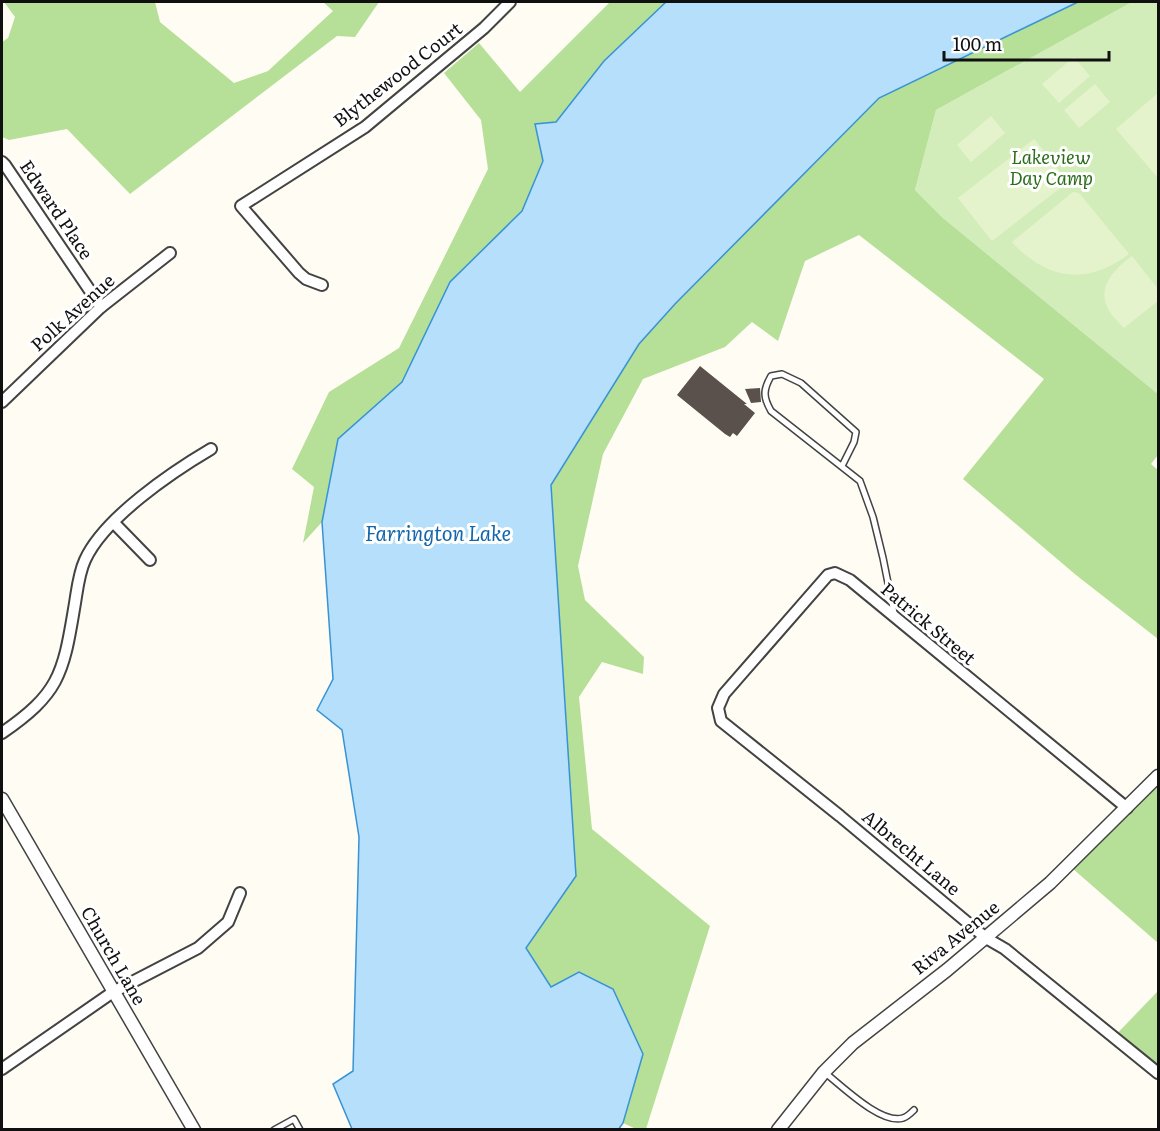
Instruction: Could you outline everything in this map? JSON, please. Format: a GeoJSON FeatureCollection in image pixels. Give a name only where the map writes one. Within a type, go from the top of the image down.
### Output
{"type":"FeatureCollection","features":[{"type":"Feature","properties":{"kind":"street","name":"Blythewood Court"},"geometry":{"type":"LineString","coordinates":[[322,285],[306,279],[299,273],[241,206],[365,127],[484,28],[510,2]]}},
{"type":"Feature","properties":{"kind":"street","name":"Edward Place"},"geometry":{"type":"LineString","coordinates":[[2,162],[102,307]]}},
{"type":"Feature","properties":{"kind":"street","name":"Polk Avenue"},"geometry":{"type":"LineString","coordinates":[[2,402],[102,307],[170,253]]}},
{"type":"Feature","properties":{"kind":"street"},"geometry":{"type":"LineString","coordinates":[[2,734],[28,715],[54,686],[68,647],[79,581],[85,560],[99,538],[142,496],[174,471],[211,449]]}},
{"type":"Feature","properties":{"kind":"street"},"geometry":{"type":"LineString","coordinates":[[114,523],[150,560]]}},
{"type":"Feature","properties":{"kind":"street","name":"Patrick Street"},"geometry":{"type":"LineString","coordinates":[[724,694],[828,575],[835,573],[843,575],[1126,808]]}},
{"type":"Feature","properties":{"kind":"street","name":"Albrecht Lane"},"geometry":{"type":"LineString","coordinates":[[724,694],[718,708],[721,721],[840,816],[986,938],[1005,948],[1158,1073]]}},
{"type":"Feature","properties":{"kind":"street","name":"Riva Avenue"},"geometry":{"type":"LineString","coordinates":[[778,1130],[824,1072],[853,1042],[986,938],[1050,883],[1158,776]]}},
{"type":"Feature","properties":{"kind":"street","name":"Church Lane"},"geometry":{"type":"LineString","coordinates":[[2,799],[194,1130]]}},
{"type":"Feature","properties":{"kind":"street"},"geometry":{"type":"LineString","coordinates":[[2,1069],[113,992],[198,948],[228,922],[240,892]]}},
{"type":"Feature","properties":{"kind":"lane"},"geometry":{"type":"LineString","coordinates":[[842,466],[854,442],[856,432],[801,383],[782,374],[771,376],[764,388],[764,400],[771,411],[860,481],[873,518],[895,618]]}},
{"type":"Feature","properties":{"kind":"lane"},"geometry":{"type":"LineString","coordinates":[[824,1072],[879,1114],[893,1119],[904,1118],[914,1110]]}},
{"type":"Feature","properties":{"kind":"lane"},"geometry":{"type":"LineString","coordinates":[[274,1130],[294,1119],[300,1130]]}},
{"type":"Feature","properties":{"kind":"green space"},"geometry":{"type":"Polygon","coordinates":[[[4,2],[155,2],[160,22],[234,83],[268,71],[333,11],[323,2],[379,2],[355,37],[337,36],[130,194],[67,129],[9,140],[2,137],[2,42],[8,38],[15,17],[4,2]]]}},
{"type":"Feature","properties":{"kind":"green space"},"geometry":{"type":"Polygon","coordinates":[[[610,2],[666,2],[604,61],[556,122],[535,124],[543,161],[522,211],[450,282],[402,382],[338,439],[322,522],[303,543],[314,487],[292,469],[329,392],[399,348],[488,169],[481,120],[444,73],[479,43],[520,92],[610,2]]]}},
{"type":"Feature","properties":{"kind":"green space"},"geometry":{"type":"Polygon","coordinates":[[[1078,2],[1132,2],[936,110],[915,190],[943,218],[1158,394],[1158,455],[1151,464],[1158,470],[1158,639],[1076,575],[963,479],[1044,379],[859,235],[805,261],[778,341],[752,322],[725,347],[643,379],[603,454],[578,566],[585,600],[644,657],[643,674],[602,662],[579,697],[592,829],[710,926],[646,1129],[636,1129],[623,1123],[643,1054],[551,988],[526,948],[576,876],[551,485],[639,344],[675,304],[880,97],[1078,2]]]}},
{"type":"Feature","properties":{"kind":"green space","name":"Lakeview Day Camp"},"geometry":{"type":"Polygon","coordinates":[[[1132,2],[1158,2],[1158,394],[943,218],[915,190],[936,110],[1132,2]]]}},
{"type":"Feature","properties":{"kind":"green space"},"geometry":{"type":"Polygon","coordinates":[[[1074,57],[1090,76],[1059,103],[1042,84],[1074,57]]]}},
{"type":"Feature","properties":{"kind":"green space"},"geometry":{"type":"Polygon","coordinates":[[[1095,84],[1110,102],[1079,128],[1064,110],[1095,84]]]}},
{"type":"Feature","properties":{"kind":"green space"},"geometry":{"type":"Polygon","coordinates":[[[1158,93],[1158,178],[1116,129],[1158,93]]]}},
{"type":"Feature","properties":{"kind":"green space"},"geometry":{"type":"Polygon","coordinates":[[[991,116],[1005,133],[971,162],[957,145],[991,116]]]}},
{"type":"Feature","properties":{"kind":"green space"},"geometry":{"type":"Polygon","coordinates":[[[1034,139],[1068,182],[992,241],[958,198],[1034,139]]]}},
{"type":"Feature","properties":{"kind":"green space"},"geometry":{"type":"Polygon","coordinates":[[[1073,192],[1079,193],[1129,254],[1098,271],[1068,274],[1053,271],[1039,264],[1025,255],[1012,242],[1073,192]]]}},
{"type":"Feature","properties":{"kind":"green space"},"geometry":{"type":"Polygon","coordinates":[[[1132,256],[1158,289],[1158,301],[1124,328],[1108,308],[1105,290],[1113,273],[1132,256]]]}},
{"type":"Feature","properties":{"kind":"green space"},"geometry":{"type":"Polygon","coordinates":[[[1158,782],[1158,943],[1072,868],[1158,782]]]}},
{"type":"Feature","properties":{"kind":"green space"},"geometry":{"type":"Polygon","coordinates":[[[1158,991],[1158,1080],[1109,1042],[1158,991]]]}},
{"type":"Feature","properties":{"kind":"water","name":"Farrington Lake"},"geometry":{"type":"Polygon","coordinates":[[[666,2],[1078,2],[879,98],[675,304],[639,344],[551,485],[576,876],[526,948],[551,987],[579,972],[613,989],[643,1054],[623,1123],[618,1130],[352,1129],[333,1084],[353,1071],[359,837],[342,730],[317,710],[333,679],[322,522],[338,439],[402,382],[450,282],[522,211],[543,161],[535,124],[556,122],[604,61],[666,2]]]}},
{"type":"Feature","properties":{"kind":"building"},"geometry":{"type":"Polygon","coordinates":[[[700,366],[755,413],[737,436],[733,433],[730,437],[725,434],[677,395],[700,366]]]}},
{"type":"Feature","properties":{"kind":"building"},"geometry":{"type":"Polygon","coordinates":[[[760,388],[761,402],[751,403],[745,389],[760,388]]]}}]}
